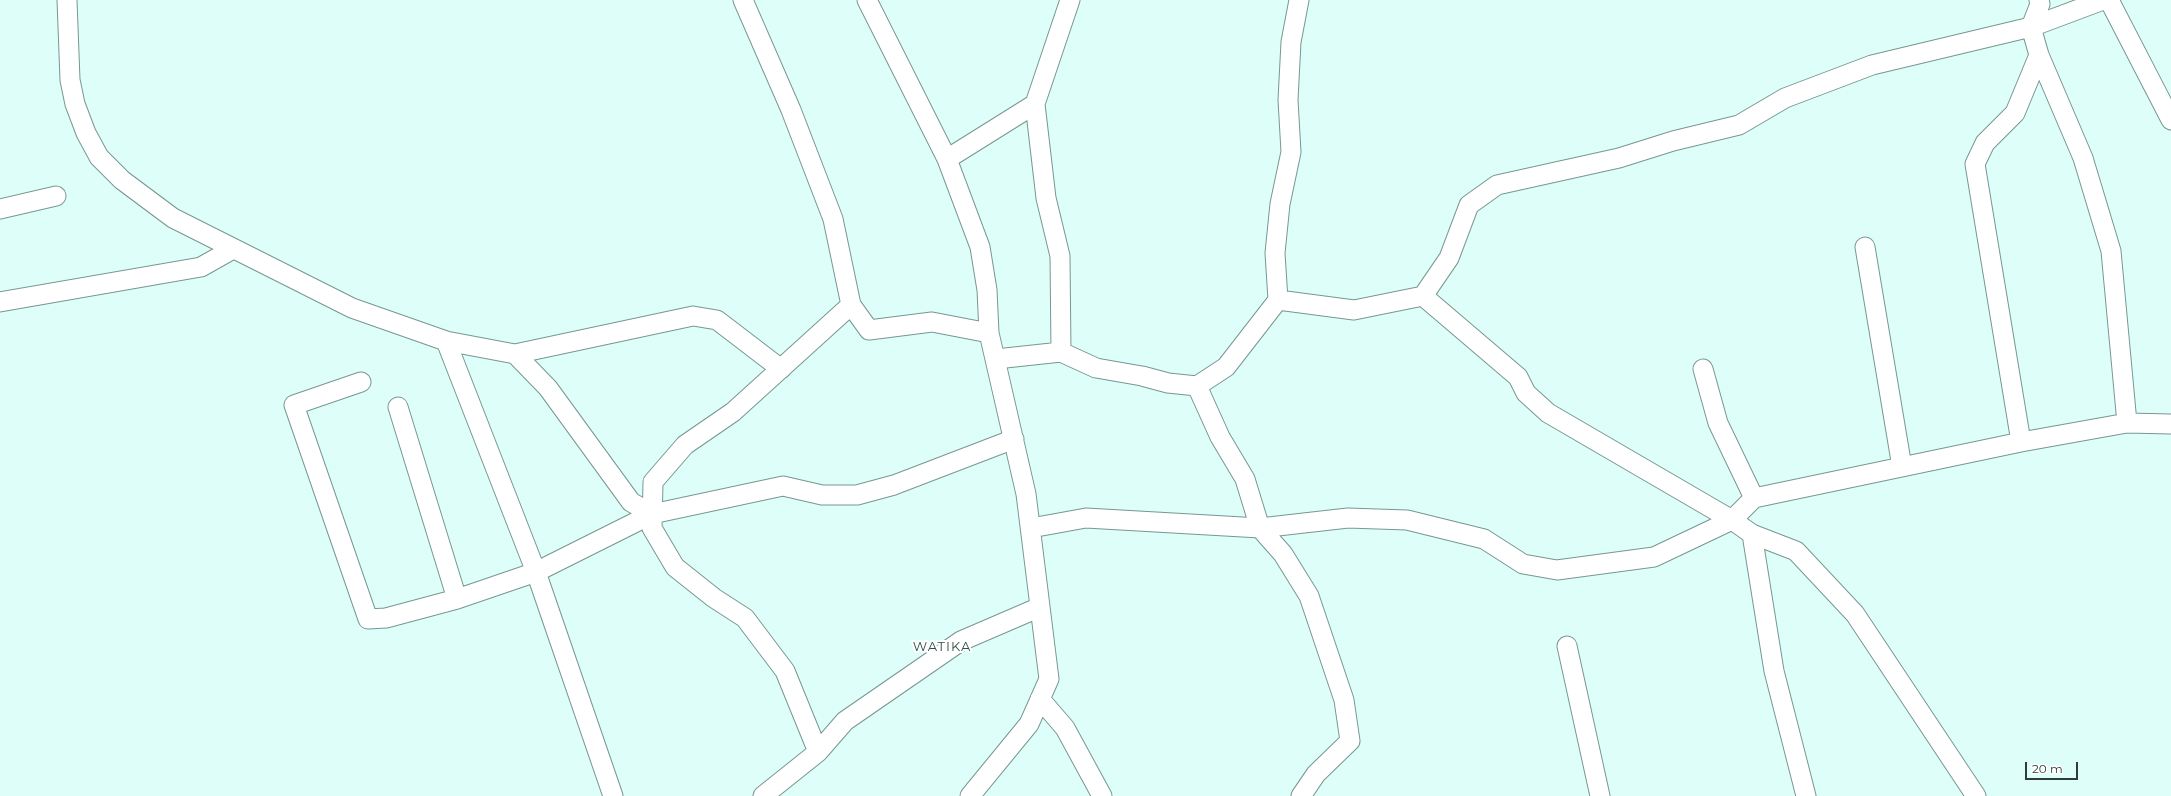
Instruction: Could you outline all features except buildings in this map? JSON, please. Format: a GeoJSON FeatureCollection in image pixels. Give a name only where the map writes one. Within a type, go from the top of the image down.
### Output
{"type":"FeatureCollection","features":[{"type":"Feature","properties":{"kind":"street"},"geometry":{"type":"LineString","coordinates":[[67,0],[70,80],[75,104],[86,132],[99,156],[122,180],[172,218],[352,308],[446,341],[516,354],[693,316],[716,320],[781,369]]}},
{"type":"Feature","properties":{"kind":"street"},"geometry":{"type":"LineString","coordinates":[[743,0],[791,110],[833,219],[851,305],[869,330],[932,322],[989,333]]}},
{"type":"Feature","properties":{"kind":"street"},"geometry":{"type":"LineString","coordinates":[[867,0],[947,159],[980,247],[987,290],[989,333],[1026,494],[1031,528],[1049,679],[1029,724],[970,796]]}},
{"type":"Feature","properties":{"kind":"street"},"geometry":{"type":"LineString","coordinates":[[1061,352],[1060,256],[1046,198],[1034,104],[1070,0]]}},
{"type":"Feature","properties":{"kind":"street"},"geometry":{"type":"LineString","coordinates":[[996,359],[1061,352],[1096,368],[1142,376],[1168,383],[1197,386],[1226,367],[1278,300],[1275,253],[1280,204],[1291,152],[1288,100],[1291,42],[1299,0]]}},
{"type":"Feature","properties":{"kind":"street"},"geometry":{"type":"LineString","coordinates":[[2039,0],[2040,4],[2031,27],[2039,55],[2083,158],[2110,251],[2127,423]]}},
{"type":"Feature","properties":{"kind":"street"},"geometry":{"type":"LineString","coordinates":[[1278,300],[1354,310],[1423,296],[1449,258],[1469,205],[1497,185],[1619,158],[1673,141],[1739,125],[1785,98],[1872,65],[2031,27],[2102,0]]}},
{"type":"Feature","properties":{"kind":"street"},"geometry":{"type":"LineString","coordinates":[[2109,0],[2171,120]]}},
{"type":"Feature","properties":{"kind":"street"},"geometry":{"type":"LineString","coordinates":[[2021,442],[1975,164],[1985,143],[2015,113],[2039,55]]}},
{"type":"Feature","properties":{"kind":"street"},"geometry":{"type":"LineString","coordinates":[[947,159],[1034,104]]}},
{"type":"Feature","properties":{"kind":"street"},"geometry":{"type":"LineString","coordinates":[[0,206],[56,196]]}},
{"type":"Feature","properties":{"kind":"street"},"geometry":{"type":"LineString","coordinates":[[1865,247],[1902,467]]}},
{"type":"Feature","properties":{"kind":"street"},"geometry":{"type":"LineString","coordinates":[[0,302],[200,267],[234,249]]}},
{"type":"Feature","properties":{"kind":"street"},"geometry":{"type":"LineString","coordinates":[[1423,296],[1518,377],[1526,393],[1548,413],[1732,520],[1752,534],[1796,551],[1855,614],[1976,796]]}},
{"type":"Feature","properties":{"kind":"street"},"geometry":{"type":"LineString","coordinates":[[818,752],[785,671],[745,618],[714,598],[675,567],[652,528],[653,482],[686,445],[733,412],[851,305]]}},
{"type":"Feature","properties":{"kind":"street"},"geometry":{"type":"LineString","coordinates":[[446,341],[536,572],[613,796]]}},
{"type":"Feature","properties":{"kind":"street"},"geometry":{"type":"LineString","coordinates":[[516,354],[548,388],[631,502],[652,514]]}},
{"type":"Feature","properties":{"kind":"street"},"geometry":{"type":"LineString","coordinates":[[1703,369],[1718,423],[1754,498]]}},
{"type":"Feature","properties":{"kind":"street"},"geometry":{"type":"LineString","coordinates":[[361,382],[294,405],[368,619],[386,618],[457,600],[536,572],[652,514],[783,486],[822,495],[857,495],[894,485],[1014,439]]}},
{"type":"Feature","properties":{"kind":"street"},"geometry":{"type":"LineString","coordinates":[[1197,386],[1220,438],[1245,478],[1260,528],[1283,554],[1308,596],[1344,700],[1350,741],[1316,774],[1301,796]]}},
{"type":"Feature","properties":{"kind":"street"},"geometry":{"type":"LineString","coordinates":[[398,407],[457,600]]}},
{"type":"Feature","properties":{"kind":"street"},"geometry":{"type":"LineString","coordinates":[[1031,528],[1086,518],[1260,528],[1348,518],[1406,520],[1484,539],[1523,564],[1558,570],[1654,557],[1732,520],[1754,498],[2021,442],[2127,423],[2171,424]]}},
{"type":"Feature","properties":{"kind":"street"},"geometry":{"type":"LineString","coordinates":[[1752,534],[1774,671],[1806,796]]}},
{"type":"Feature","properties":{"kind":"street"},"geometry":{"type":"LineString","coordinates":[[763,796],[818,752],[845,721],[961,641],[1040,607]]}},
{"type":"Feature","properties":{"kind":"street"},"geometry":{"type":"LineString","coordinates":[[1567,646],[1600,796]]}},
{"type":"Feature","properties":{"kind":"street"},"geometry":{"type":"LineString","coordinates":[[1040,699],[1065,728],[1102,796]]}},
{"type":"Feature","properties":{"kind":"district","name":"WATIKA"},"geometry":{"type":"Point","coordinates":[942,647]}}]}
